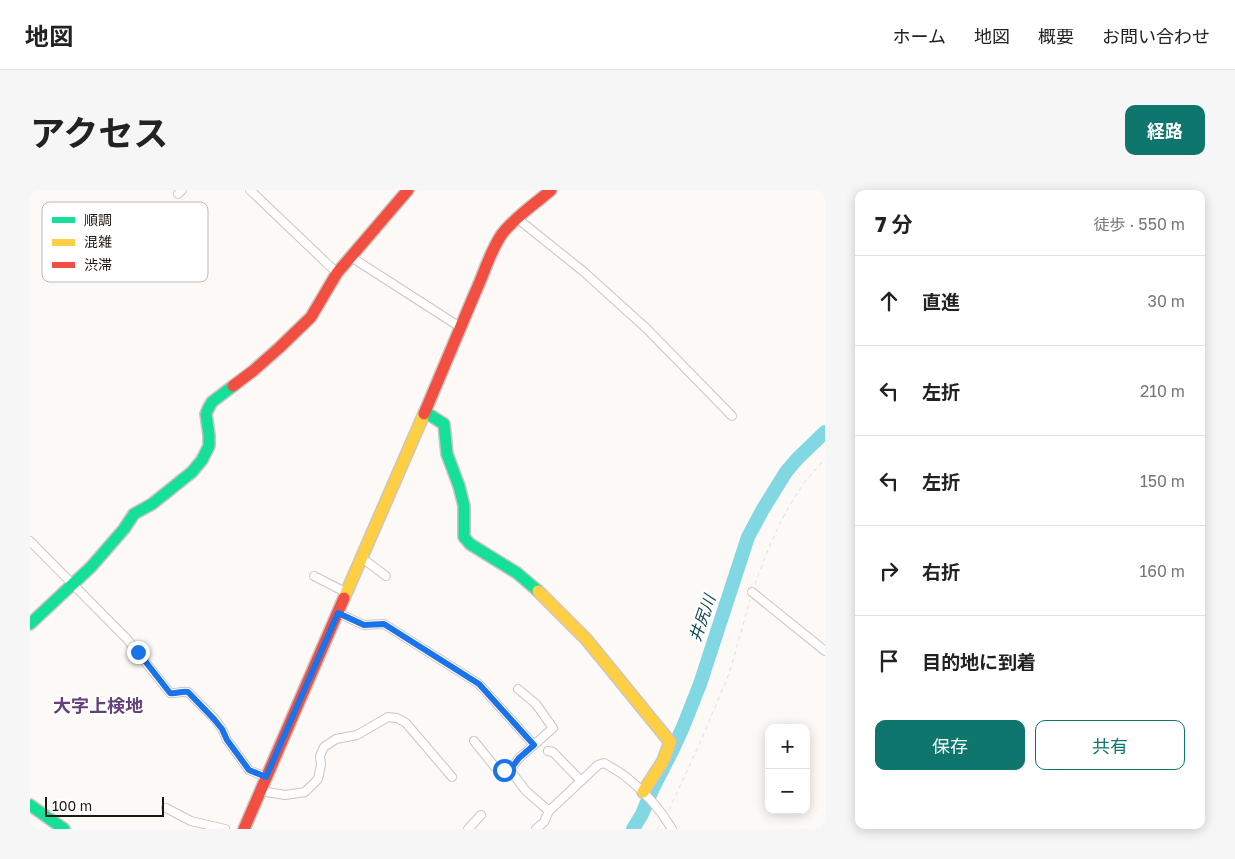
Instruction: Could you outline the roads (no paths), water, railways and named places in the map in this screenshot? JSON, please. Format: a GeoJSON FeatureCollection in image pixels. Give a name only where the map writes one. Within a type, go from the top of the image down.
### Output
{"type":"FeatureCollection","features":[{"type":"Feature","properties":{"kind":"street"},"geometry":{"type":"LineString","coordinates":[[250,190],[338,273]]}},
{"type":"Feature","properties":{"kind":"street"},"geometry":{"type":"LineString","coordinates":[[30,624],[74,585],[112,544],[134,514],[172,490],[192,472],[207,453],[209,446],[206,414],[212,402],[280,348],[311,317],[338,273],[408,190]]}},
{"type":"Feature","properties":{"kind":"street"},"geometry":{"type":"LineString","coordinates":[[244,829],[426,412],[431,395],[495,247],[503,233],[518,218],[552,190]]}},
{"type":"Feature","properties":{"kind":"street"},"geometry":{"type":"LineString","coordinates":[[518,218],[584,272],[646,328],[732,416]]}},
{"type":"Feature","properties":{"kind":"street"},"geometry":{"type":"LineString","coordinates":[[351,256],[460,327]]}},
{"type":"Feature","properties":{"kind":"street"},"geometry":{"type":"LineString","coordinates":[[426,412],[444,424],[447,454],[464,506],[464,537],[470,544],[516,573],[543,595],[586,639],[670,742],[663,760],[644,793]]}},
{"type":"Feature","properties":{"kind":"street"},"geometry":{"type":"LineString","coordinates":[[30,541],[127,639],[170,693],[188,692],[222,729],[227,740],[249,770],[266,777]]}},
{"type":"Feature","properties":{"kind":"street"},"geometry":{"type":"LineString","coordinates":[[362,558],[386,576]]}},
{"type":"Feature","properties":{"kind":"street"},"geometry":{"type":"LineString","coordinates":[[314,576],[347,593]]}},
{"type":"Feature","properties":{"kind":"street"},"geometry":{"type":"LineString","coordinates":[[752,592],[825,651]]}},
{"type":"Feature","properties":{"kind":"street"},"geometry":{"type":"LineString","coordinates":[[338,613],[364,625],[384,624],[479,684],[534,745]]}},
{"type":"Feature","properties":{"kind":"street"},"geometry":{"type":"LineString","coordinates":[[510,770],[519,758],[553,728],[536,704],[518,689]]}},
{"type":"Feature","properties":{"kind":"street"},"geometry":{"type":"LineString","coordinates":[[260,791],[285,795],[305,792],[318,779],[321,765],[320,756],[324,747],[336,739],[357,735],[388,717],[397,718],[406,723],[452,777]]}},
{"type":"Feature","properties":{"kind":"street"},"geometry":{"type":"LineString","coordinates":[[474,741],[495,767],[510,770]]}},
{"type":"Feature","properties":{"kind":"street"},"geometry":{"type":"LineString","coordinates":[[548,751],[553,752],[581,781]]}},
{"type":"Feature","properties":{"kind":"street"},"geometry":{"type":"LineString","coordinates":[[536,829],[544,822],[549,811],[598,765],[604,763],[624,776],[644,793],[672,829]]}},
{"type":"Feature","properties":{"kind":"street"},"geometry":{"type":"LineString","coordinates":[[510,770],[526,791],[549,811]]}},
{"type":"Feature","properties":{"kind":"street"},"geometry":{"type":"LineString","coordinates":[[30,805],[64,829]]}},
{"type":"Feature","properties":{"kind":"street"},"geometry":{"type":"LineString","coordinates":[[166,808],[191,821],[225,829]]}},
{"type":"Feature","properties":{"kind":"street"},"geometry":{"type":"LineString","coordinates":[[468,829],[480,816]]}},
{"type":"Feature","properties":{"kind":"waterway","name":"井尻川"},"geometry":{"type":"LineString","coordinates":[[633,829],[672,751],[700,684],[748,537],[786,472],[825,432]]}},
{"type":"Feature","properties":{"kind":"district","name":"大字上検地"},"geometry":{"type":"Point","coordinates":[98,705]}}]}
